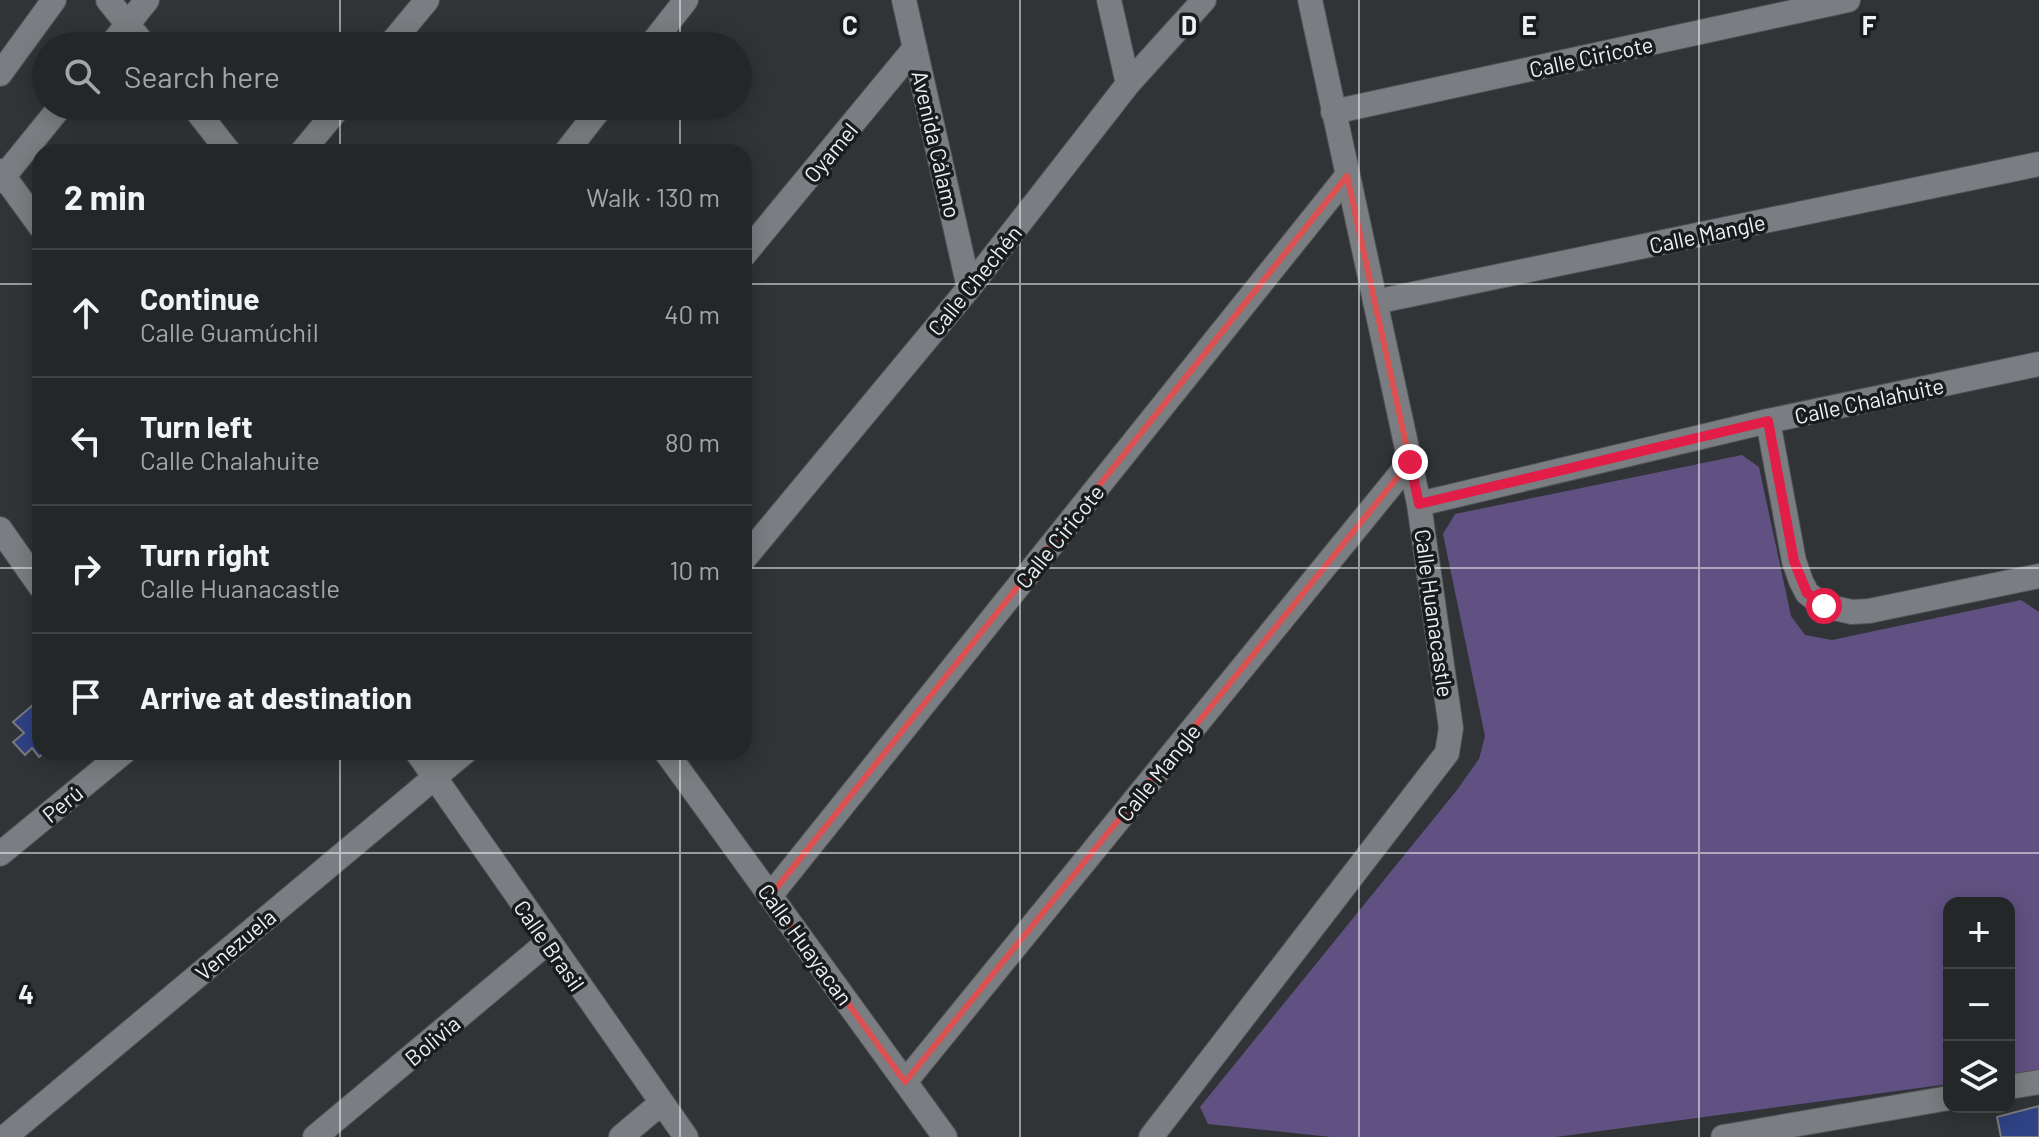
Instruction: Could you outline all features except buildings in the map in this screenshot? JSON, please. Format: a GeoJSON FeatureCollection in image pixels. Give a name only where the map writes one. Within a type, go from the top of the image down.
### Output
{"type":"FeatureCollection","features":[{"type":"Feature","properties":{"kind":"street"},"geometry":{"type":"LineString","coordinates":[[0,74],[54,0]]}},
{"type":"Feature","properties":{"kind":"street"},"geometry":{"type":"LineString","coordinates":[[108,0],[134,32]]}},
{"type":"Feature","properties":{"kind":"street"},"geometry":{"type":"LineString","coordinates":[[121,32],[147,0]]}},
{"type":"Feature","properties":{"kind":"street"},"geometry":{"type":"LineString","coordinates":[[401,32],[427,0]]}},
{"type":"Feature","properties":{"kind":"street"},"geometry":{"type":"LineString","coordinates":[[661,32],[686,0]]}},
{"type":"Feature","properties":{"kind":"street","name":"Avenida Cálamo"},"geometry":{"type":"LineString","coordinates":[[904,0],[969,288]]}},
{"type":"Feature","properties":{"kind":"street"},"geometry":{"type":"LineString","coordinates":[[1109,0],[1128,84]]}},
{"type":"Feature","properties":{"kind":"street","name":"Calle Chechén"},"geometry":{"type":"LineString","coordinates":[[752,549],[969,288],[1128,84],[1204,0]]}},
{"type":"Feature","properties":{"kind":"street","name":"Calle Huanacastle"},"geometry":{"type":"LineString","coordinates":[[1151,1137],[1447,753],[1451,728],[1419,504],[1310,0]]}},
{"type":"Feature","properties":{"kind":"street","name":"Calle Ciricote"},"geometry":{"type":"LineString","coordinates":[[1333,112],[1848,0]]}},
{"type":"Feature","properties":{"kind":"street","name":"Oyamel"},"geometry":{"type":"LineString","coordinates":[[752,245],[915,48]]}},
{"type":"Feature","properties":{"kind":"street"},"geometry":{"type":"LineString","coordinates":[[32,216],[1,176],[49,120]]}},
{"type":"Feature","properties":{"kind":"street"},"geometry":{"type":"LineString","coordinates":[[204,120],[223,144]]}},
{"type":"Feature","properties":{"kind":"street"},"geometry":{"type":"LineString","coordinates":[[309,144],[328,120]]}},
{"type":"Feature","properties":{"kind":"street"},"geometry":{"type":"LineString","coordinates":[[572,144],[591,120]]}},
{"type":"Feature","properties":{"kind":"street","name":"Calle Mangle"},"geometry":{"type":"LineString","coordinates":[[1375,302],[2039,164]]}},
{"type":"Feature","properties":{"kind":"street","name":"Calle Ciricote"},"geometry":{"type":"LineString","coordinates":[[770,896],[1347,176]]}},
{"type":"Feature","properties":{"kind":"street","name":"Calle Chalahuite"},"geometry":{"type":"LineString","coordinates":[[1419,504],[1768,421],[2039,364]]}},
{"type":"Feature","properties":{"kind":"street"},"geometry":{"type":"LineString","coordinates":[[1768,421],[1794,561],[1807,593],[1824,606],[1843,611],[1869,611],[2039,576]]}},
{"type":"Feature","properties":{"kind":"street","name":"Calle Mangle"},"geometry":{"type":"LineString","coordinates":[[905,1082],[1410,462]]}},
{"type":"Feature","properties":{"kind":"street"},"geometry":{"type":"LineString","coordinates":[[0,529],[32,575]]}},
{"type":"Feature","properties":{"kind":"street","name":"Perú"},"geometry":{"type":"LineString","coordinates":[[0,854],[114,760]]}},
{"type":"Feature","properties":{"kind":"street","name":"Calle Brasil"},"geometry":{"type":"LineString","coordinates":[[423,760],[660,1104],[686,1137]]}},
{"type":"Feature","properties":{"kind":"street","name":"Venezuela"},"geometry":{"type":"LineString","coordinates":[[5,1137],[455,760]]}},
{"type":"Feature","properties":{"kind":"street","name":"Calle Huayacan"},"geometry":{"type":"LineString","coordinates":[[672,760],[945,1137]]}},
{"type":"Feature","properties":{"kind":"street","name":"Bolivia"},"geometry":{"type":"LineString","coordinates":[[315,1137],[548,942]]}},
{"type":"Feature","properties":{"kind":"street"},"geometry":{"type":"LineString","coordinates":[[2015,1086],[2039,1082]]}},
{"type":"Feature","properties":{"kind":"street"},"geometry":{"type":"LineString","coordinates":[[1723,1137],[1814,1130],[1943,1099]]}},
{"type":"Feature","properties":{"kind":"street"},"geometry":{"type":"LineString","coordinates":[[621,1137],[660,1104]]}},
{"type":"Feature","properties":{"kind":"highlighted area"},"geometry":{"type":"Polygon","coordinates":[[[1347,176],[1410,462],[905,1082],[770,896],[1347,176]]]}},
{"type":"Feature","properties":{"kind":"shaded area"},"geometry":{"type":"Polygon","coordinates":[[[1742,455],[1759,467],[1791,616],[1805,635],[1832,640],[2021,600],[2039,612],[2039,1071],[2015,1075],[2015,897],[1943,897],[1943,1085],[1556,1137],[1331,1137],[1208,1124],[1200,1107],[1479,759],[1485,736],[1443,534],[1455,514],[1742,455]]]}},
{"type":"Feature","properties":{"kind":"route"},"geometry":{"type":"LineString","coordinates":[[1410,462],[1419,504],[1768,421],[1794,561],[1807,593],[1824,606]]}}]}
